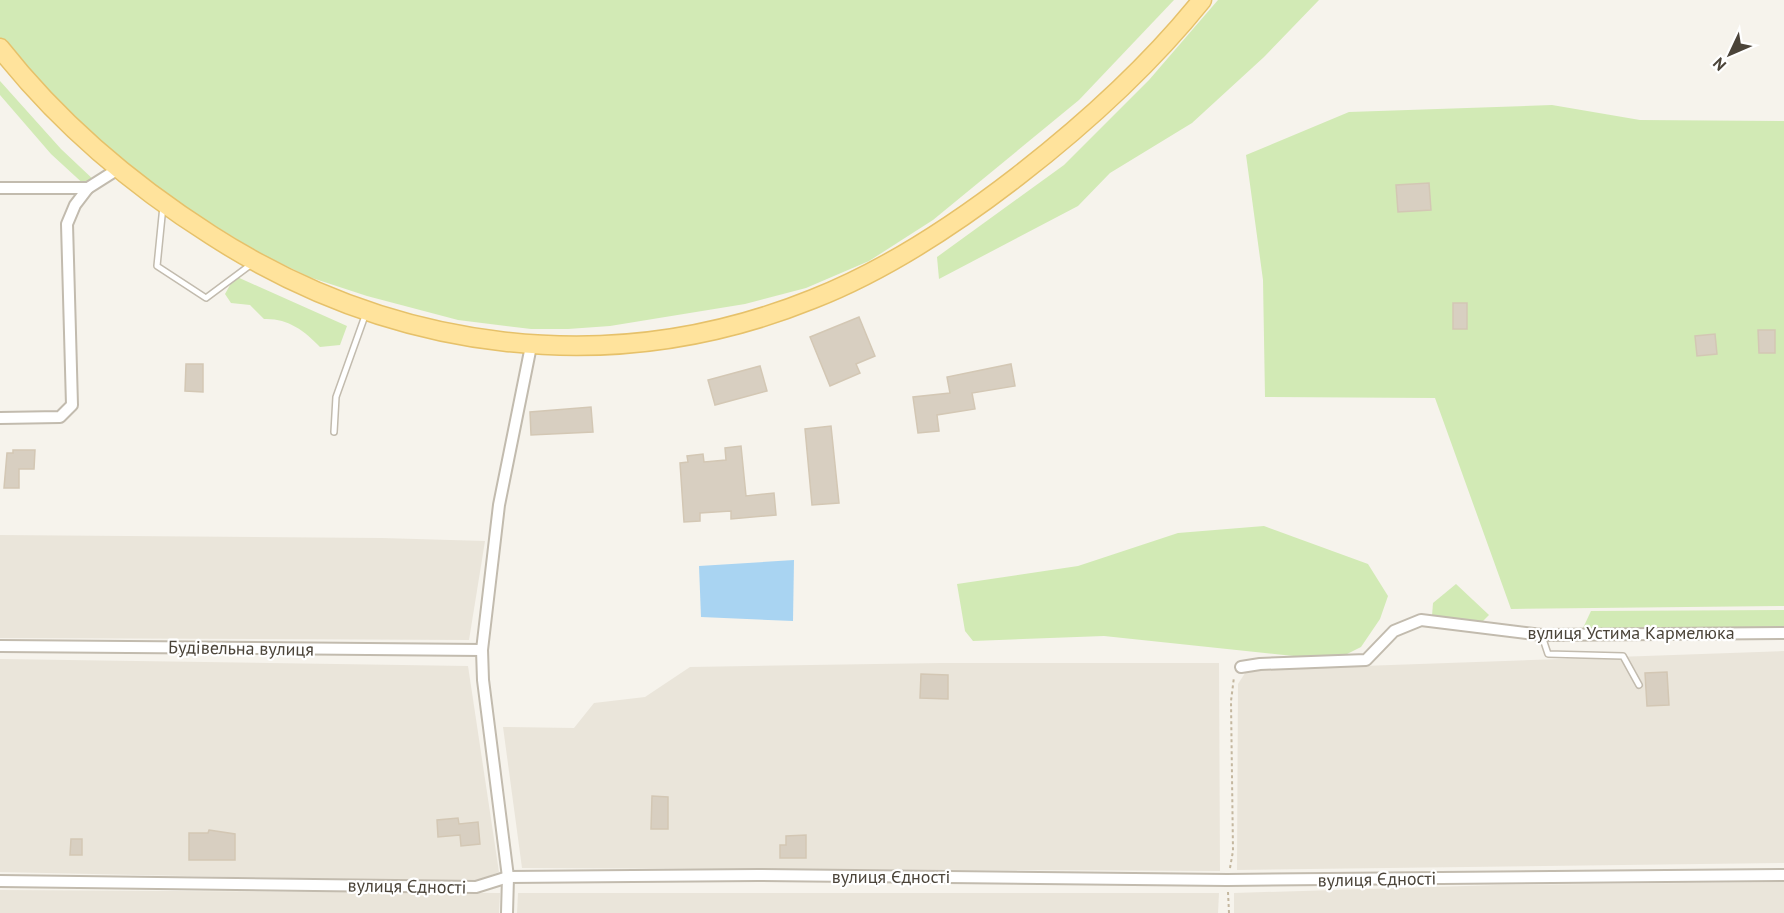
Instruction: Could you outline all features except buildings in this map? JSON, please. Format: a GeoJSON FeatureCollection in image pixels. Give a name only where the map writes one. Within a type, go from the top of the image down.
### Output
{"type":"FeatureCollection","features":[{"type":"Feature","properties":{"kind":"main road"},"geometry":{"type":"LineString","coordinates":[[0,48],[19,73],[72,128],[118,169],[163,204],[253,262],[307,289],[367,311],[463,337],[531,346],[620,344],[756,320],[815,299],[877,268],[943,230],[1052,150],[1137,71],[1202,0]]}},
{"type":"Feature","properties":{"kind":"street"},"geometry":{"type":"LineString","coordinates":[[0,418],[60,417],[72,405],[67,224],[75,205],[92,185],[118,169]]}},
{"type":"Feature","properties":{"kind":"street"},"geometry":{"type":"LineString","coordinates":[[0,188],[92,185]]}},
{"type":"Feature","properties":{"kind":"street"},"geometry":{"type":"LineString","coordinates":[[507,913],[508,877],[483,680],[482,650],[499,505],[531,346]]}},
{"type":"Feature","properties":{"kind":"street","name":"вулиця Устима Кармелюка"},"geometry":{"type":"LineString","coordinates":[[1241,668],[1260,664],[1366,660],[1394,631],[1421,620],[1542,635],[1784,633]]}},
{"type":"Feature","properties":{"kind":"street","name":"Будівельна вулиця"},"geometry":{"type":"LineString","coordinates":[[0,646],[482,650]]}},
{"type":"Feature","properties":{"kind":"street","name":"вулиця Єдності"},"geometry":{"type":"LineString","coordinates":[[0,881],[476,887],[508,877],[769,875],[1227,880],[1784,875]]}},
{"type":"Feature","properties":{"kind":"lane"},"geometry":{"type":"LineString","coordinates":[[163,204],[157,266],[206,298],[253,262]]}},
{"type":"Feature","properties":{"kind":"lane"},"geometry":{"type":"LineString","coordinates":[[334,432],[336,398],[367,311]]}},
{"type":"Feature","properties":{"kind":"lane"},"geometry":{"type":"LineString","coordinates":[[1542,635],[1548,654],[1623,656],[1639,685]]}},
{"type":"Feature","properties":{"kind":"path"},"geometry":{"type":"LineString","coordinates":[[1229,913],[1227,880],[1233,851],[1232,680],[1241,668]]}},
{"type":"Feature","properties":{"kind":"shaded area"},"geometry":{"type":"Polygon","coordinates":[[[0,535],[485,541],[469,640],[0,638],[0,535]]]}},
{"type":"Feature","properties":{"kind":"shaded area"},"geometry":{"type":"Polygon","coordinates":[[[1784,651],[1784,863],[1237,870],[1238,684],[1247,670],[1784,651]]]}},
{"type":"Feature","properties":{"kind":"shaded area"},"geometry":{"type":"Polygon","coordinates":[[[0,659],[468,666],[499,872],[474,882],[0,872],[0,659]]]}},
{"type":"Feature","properties":{"kind":"shaded area"},"geometry":{"type":"Polygon","coordinates":[[[941,663],[1219,663],[1220,871],[522,868],[503,727],[574,728],[594,703],[645,697],[690,667],[941,663]]]}},
{"type":"Feature","properties":{"kind":"shaded area"},"geometry":{"type":"Polygon","coordinates":[[[1784,882],[1784,913],[1234,913],[1234,893],[1498,885],[1784,882]]]}},
{"type":"Feature","properties":{"kind":"shaded area"},"geometry":{"type":"Polygon","coordinates":[[[0,890],[500,893],[499,913],[0,913],[0,890]]]}},
{"type":"Feature","properties":{"kind":"shaded area"},"geometry":{"type":"Polygon","coordinates":[[[518,893],[1219,893],[1218,913],[517,913],[518,893]]]}},
{"type":"Feature","properties":{"kind":"green space"},"geometry":{"type":"Polygon","coordinates":[[[0,0],[1174,0],[1079,100],[933,220],[869,261],[806,288],[745,304],[610,326],[531,329],[458,320],[367,296],[309,277],[256,251],[167,196],[122,162],[76,122],[0,39],[0,0]]]}},
{"type":"Feature","properties":{"kind":"green space"},"geometry":{"type":"Polygon","coordinates":[[[1218,0],[1319,0],[1264,57],[1192,123],[1110,173],[1078,206],[939,279],[937,257],[1064,165],[1149,80],[1218,0]]]}},
{"type":"Feature","properties":{"kind":"green space"},"geometry":{"type":"Polygon","coordinates":[[[0,81],[61,149],[96,182],[88,188],[51,154],[0,95],[0,81]]]}},
{"type":"Feature","properties":{"kind":"green space"},"geometry":{"type":"Polygon","coordinates":[[[1552,105],[1640,120],[1784,121],[1784,606],[1511,609],[1435,398],[1265,397],[1263,280],[1246,155],[1349,112],[1552,105]]]}},
{"type":"Feature","properties":{"kind":"green space"},"geometry":{"type":"Polygon","coordinates":[[[235,276],[347,326],[340,345],[320,347],[295,326],[264,319],[250,305],[231,303],[225,294],[235,276]]]}},
{"type":"Feature","properties":{"kind":"green space"},"geometry":{"type":"Polygon","coordinates":[[[1264,526],[1368,564],[1388,596],[1380,619],[1361,647],[1339,658],[1303,657],[1104,636],[973,641],[965,631],[957,584],[1078,566],[1178,533],[1264,526]]]}},
{"type":"Feature","properties":{"kind":"green space"},"geometry":{"type":"Polygon","coordinates":[[[1456,584],[1489,615],[1474,630],[1454,631],[1432,616],[1433,603],[1456,584]]]}},
{"type":"Feature","properties":{"kind":"green space"},"geometry":{"type":"Polygon","coordinates":[[[1784,610],[1784,628],[1583,628],[1591,611],[1784,610]]]}},
{"type":"Feature","properties":{"kind":"water"},"geometry":{"type":"Polygon","coordinates":[[[794,560],[793,621],[701,617],[699,566],[794,560]]]}}]}
